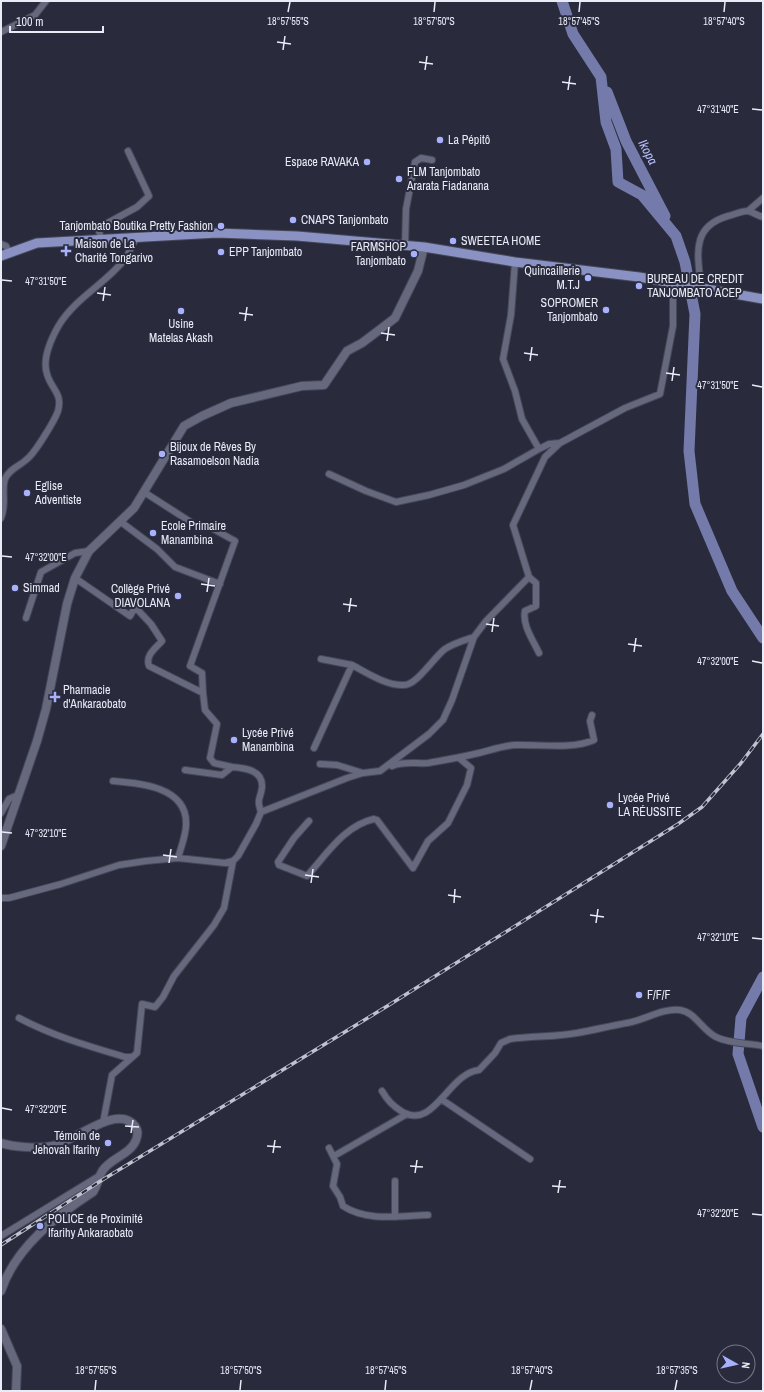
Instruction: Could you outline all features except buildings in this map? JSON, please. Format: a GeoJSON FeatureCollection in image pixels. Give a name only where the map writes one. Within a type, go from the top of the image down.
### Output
{"type":"FeatureCollection","features":[{"type":"Feature","properties":{"kind":"main road"},"geometry":{"type":"LineString","coordinates":[[5,254],[37,243],[101,239],[218,233],[297,236],[424,247],[515,262],[701,287],[763,299]]}},
{"type":"Feature","properties":{"kind":"street"},"geometry":{"type":"LineString","coordinates":[[1,32],[31,18],[43,2]]}},
{"type":"Feature","properties":{"kind":"street"},"geometry":{"type":"LineString","coordinates":[[101,239],[99,231],[102,226],[137,207],[148,196],[128,151]]}},
{"type":"Feature","properties":{"kind":"street"},"geometry":{"type":"LineString","coordinates":[[405,246],[406,209],[415,162],[421,158],[432,160]]}},
{"type":"Feature","properties":{"kind":"street"},"geometry":{"type":"LineString","coordinates":[[701,287],[697,259],[701,235],[707,226],[724,218],[748,211],[763,198]]}},
{"type":"Feature","properties":{"kind":"street"},"geometry":{"type":"LineString","coordinates":[[748,211],[763,217]]}},
{"type":"Feature","properties":{"kind":"street"},"geometry":{"type":"LineString","coordinates":[[1,518],[5,507],[4,480],[12,470],[34,452],[57,414],[59,396],[47,374],[46,358],[51,341],[59,325],[70,310],[126,257],[137,237]]}},
{"type":"Feature","properties":{"kind":"street"},"geometry":{"type":"LineString","coordinates":[[1,244],[6,246],[5,254]]}},
{"type":"Feature","properties":{"kind":"street"},"geometry":{"type":"LineString","coordinates":[[1,846],[37,741],[46,709],[67,604],[75,578],[90,552],[134,508],[184,426],[231,403],[302,386],[324,385],[347,350],[362,343],[383,325],[395,318],[420,267],[424,247]]}},
{"type":"Feature","properties":{"kind":"street"},"geometry":{"type":"LineString","coordinates":[[515,262],[511,315],[503,359],[515,392],[522,419],[539,449]]}},
{"type":"Feature","properties":{"kind":"street"},"geometry":{"type":"LineString","coordinates":[[539,653],[527,629],[524,616],[525,611],[536,606],[536,583],[529,577],[513,525],[545,457],[560,443],[625,408],[660,394],[673,326],[673,296],[679,284]]}},
{"type":"Feature","properties":{"kind":"street"},"geometry":{"type":"LineString","coordinates":[[329,474],[366,491],[396,502],[429,495],[464,485],[504,469],[549,444],[560,443]]}},
{"type":"Feature","properties":{"kind":"street"},"geometry":{"type":"LineString","coordinates":[[1,898],[9,898],[61,884],[118,866],[146,860],[178,858],[225,863],[233,861],[238,856],[261,812],[257,801],[262,788],[260,778],[255,771],[214,763],[210,758],[217,724],[206,710],[202,673],[190,666],[235,541],[208,526],[200,528],[144,492]]}},
{"type":"Feature","properties":{"kind":"street"},"geometry":{"type":"LineString","coordinates":[[121,522],[157,550],[175,568],[220,584]]}},
{"type":"Feature","properties":{"kind":"street"},"geometry":{"type":"LineString","coordinates":[[26,618],[41,572],[74,553],[90,552]]}},
{"type":"Feature","properties":{"kind":"street"},"geometry":{"type":"LineString","coordinates":[[380,771],[429,734],[443,720],[452,700],[474,637],[486,621],[529,577]]}},
{"type":"Feature","properties":{"kind":"street"},"geometry":{"type":"LineString","coordinates":[[75,578],[130,616],[135,607],[151,624],[162,641],[148,656],[147,662],[149,666],[203,693]]}},
{"type":"Feature","properties":{"kind":"street"},"geometry":{"type":"LineString","coordinates":[[321,659],[352,665],[394,684],[406,685],[416,680],[423,670],[445,649],[474,637]]}},
{"type":"Feature","properties":{"kind":"street"},"geometry":{"type":"LineString","coordinates":[[314,748],[352,665]]}},
{"type":"Feature","properties":{"kind":"street"},"geometry":{"type":"LineString","coordinates":[[261,812],[363,773],[380,771],[397,764],[421,764],[459,758],[514,745],[573,744],[588,742],[594,740],[590,721],[592,715]]}},
{"type":"Feature","properties":{"kind":"street"},"geometry":{"type":"LineString","coordinates":[[309,821],[294,838],[278,862],[279,864],[307,876],[322,856],[350,830],[372,819],[377,820],[413,868],[428,841],[448,823],[467,785],[471,768],[459,758]]}},
{"type":"Feature","properties":{"kind":"street"},"geometry":{"type":"LineString","coordinates":[[320,764],[337,765],[363,773]]}},
{"type":"Feature","properties":{"kind":"street"},"geometry":{"type":"LineString","coordinates":[[185,770],[222,775],[232,767]]}},
{"type":"Feature","properties":{"kind":"street"},"geometry":{"type":"LineString","coordinates":[[113,781],[146,784],[177,798],[186,817],[186,826],[178,858]]}},
{"type":"Feature","properties":{"kind":"street"},"geometry":{"type":"LineString","coordinates":[[1,813],[9,799],[18,795]]}},
{"type":"Feature","properties":{"kind":"street"},"geometry":{"type":"LineString","coordinates":[[102,1123],[112,1075],[128,1060],[134,1058],[137,1053],[142,1004],[155,1007],[163,997],[174,976],[214,925],[224,908],[233,861]]}},
{"type":"Feature","properties":{"kind":"street"},"geometry":{"type":"LineString","coordinates":[[382,1091],[388,1102],[407,1114],[414,1116],[421,1115],[432,1109],[461,1077],[470,1071],[479,1070],[495,1053],[501,1043],[510,1039],[576,1033],[642,1020],[667,1010],[681,1010],[693,1015],[703,1027],[715,1036],[733,1042],[763,1046]]}},
{"type":"Feature","properties":{"kind":"street"},"geometry":{"type":"LineString","coordinates":[[19,1018],[40,1030],[125,1057],[134,1058]]}},
{"type":"Feature","properties":{"kind":"street"},"geometry":{"type":"LineString","coordinates":[[441,1099],[530,1159]]}},
{"type":"Feature","properties":{"kind":"street"},"geometry":{"type":"LineString","coordinates":[[334,1156],[407,1114]]}},
{"type":"Feature","properties":{"kind":"street"},"geometry":{"type":"LineString","coordinates":[[1,1143],[10,1146],[52,1147],[70,1140],[102,1123],[118,1118],[132,1122],[137,1129],[138,1135],[131,1148],[103,1169],[97,1187],[53,1221],[25,1250],[10,1271],[1,1291]]}},
{"type":"Feature","properties":{"kind":"street"},"geometry":{"type":"LineString","coordinates":[[329,1148],[337,1164],[333,1186],[340,1197],[342,1206],[353,1213],[372,1216],[395,1217],[428,1215]]}},
{"type":"Feature","properties":{"kind":"street"},"geometry":{"type":"LineString","coordinates":[[1,1236],[100,1176]]}},
{"type":"Feature","properties":{"kind":"street"},"geometry":{"type":"LineString","coordinates":[[395,1181],[395,1217]]}},
{"type":"Feature","properties":{"kind":"street"},"geometry":{"type":"LineString","coordinates":[[1,1329],[17,1366],[16,1391]]}},
{"type":"Feature","properties":{"kind":"waterway"},"geometry":{"type":"LineString","coordinates":[[562,1],[573,34],[601,77],[606,122],[616,149],[618,182],[642,195],[676,236],[685,262],[695,314],[689,451],[695,504],[732,591],[763,638]]}},
{"type":"Feature","properties":{"kind":"waterway","name":"Ikopa"},"geometry":{"type":"LineString","coordinates":[[607,92],[626,141],[665,216]]}},
{"type":"Feature","properties":{"kind":"waterway"},"geometry":{"type":"LineString","coordinates":[[763,977],[741,1018],[738,1054],[763,1127]]}},
{"type":"Feature","properties":{"kind":"railway"},"geometry":{"type":"LineString","coordinates":[[1,1245],[99,1182],[389,1005],[678,824],[702,807],[741,763],[763,734]]}},
{"type":"Feature","properties":{"kind":"place","name":"La Pépitô"},"geometry":{"type":"Point","coordinates":[440,140]}},
{"type":"Feature","properties":{"kind":"place","name":"Espace RAVAKA"},"geometry":{"type":"Point","coordinates":[367,162]}},
{"type":"Feature","properties":{"kind":"place","name":"FLM Tanjombato Ararata Fiadanana"},"geometry":{"type":"Point","coordinates":[399,179]}},
{"type":"Feature","properties":{"kind":"place","name":"CNAPS Tanjombato"},"geometry":{"type":"Point","coordinates":[293,220]}},
{"type":"Feature","properties":{"kind":"place","name":"Tanjombato Boutika Pretty Fashion"},"geometry":{"type":"Point","coordinates":[221,226]}},
{"type":"Feature","properties":{"kind":"place","name":"SWEETEA HOME"},"geometry":{"type":"Point","coordinates":[453,241]}},
{"type":"Feature","properties":{"kind":"place","name":"Maison de La Charité Tongarivo"},"geometry":{"type":"Point","coordinates":[66,251]}},
{"type":"Feature","properties":{"kind":"place","name":"EPP Tanjombato"},"geometry":{"type":"Point","coordinates":[221,252]}},
{"type":"Feature","properties":{"kind":"place","name":"FARMSHOP Tanjombato"},"geometry":{"type":"Point","coordinates":[414,254]}},
{"type":"Feature","properties":{"kind":"place","name":"Quincaillerie M.T.J"},"geometry":{"type":"Point","coordinates":[588,278]}},
{"type":"Feature","properties":{"kind":"place","name":"BUREAU DE CREDIT TANJOMBATO ACEP"},"geometry":{"type":"Point","coordinates":[639,286]}},
{"type":"Feature","properties":{"kind":"place","name":"SOPROMER Tanjombato"},"geometry":{"type":"Point","coordinates":[606,310]}},
{"type":"Feature","properties":{"kind":"place","name":"Usine Matelas Akash"},"geometry":{"type":"Point","coordinates":[181,311]}},
{"type":"Feature","properties":{"kind":"place","name":"Bijoux de Rêves By Rasamoelson Nadia"},"geometry":{"type":"Point","coordinates":[162,454]}},
{"type":"Feature","properties":{"kind":"place","name":"Eglise Adventiste"},"geometry":{"type":"Point","coordinates":[27,493]}},
{"type":"Feature","properties":{"kind":"place","name":"Ecole Primaire Manambina"},"geometry":{"type":"Point","coordinates":[153,533]}},
{"type":"Feature","properties":{"kind":"place","name":"Simmad"},"geometry":{"type":"Point","coordinates":[15,588]}},
{"type":"Feature","properties":{"kind":"place","name":"Collège Privé DIAVOLANA"},"geometry":{"type":"Point","coordinates":[178,596]}},
{"type":"Feature","properties":{"kind":"place","name":"Pharmacie d'Ankaraobato"},"geometry":{"type":"Point","coordinates":[55,697]}},
{"type":"Feature","properties":{"kind":"place","name":"Lycée Privé Manambina"},"geometry":{"type":"Point","coordinates":[234,740]}},
{"type":"Feature","properties":{"kind":"place","name":"Lycée Privé LA RÉUSSITE"},"geometry":{"type":"Point","coordinates":[610,805]}},
{"type":"Feature","properties":{"kind":"place","name":"F/F/F"},"geometry":{"type":"Point","coordinates":[639,995]}},
{"type":"Feature","properties":{"kind":"place","name":"Témoin de Jehovah Ifarihy"},"geometry":{"type":"Point","coordinates":[108,1143]}},
{"type":"Feature","properties":{"kind":"place","name":"POLICE de Proximité Ifarihy Ankaraobato"},"geometry":{"type":"Point","coordinates":[40,1226]}}]}
